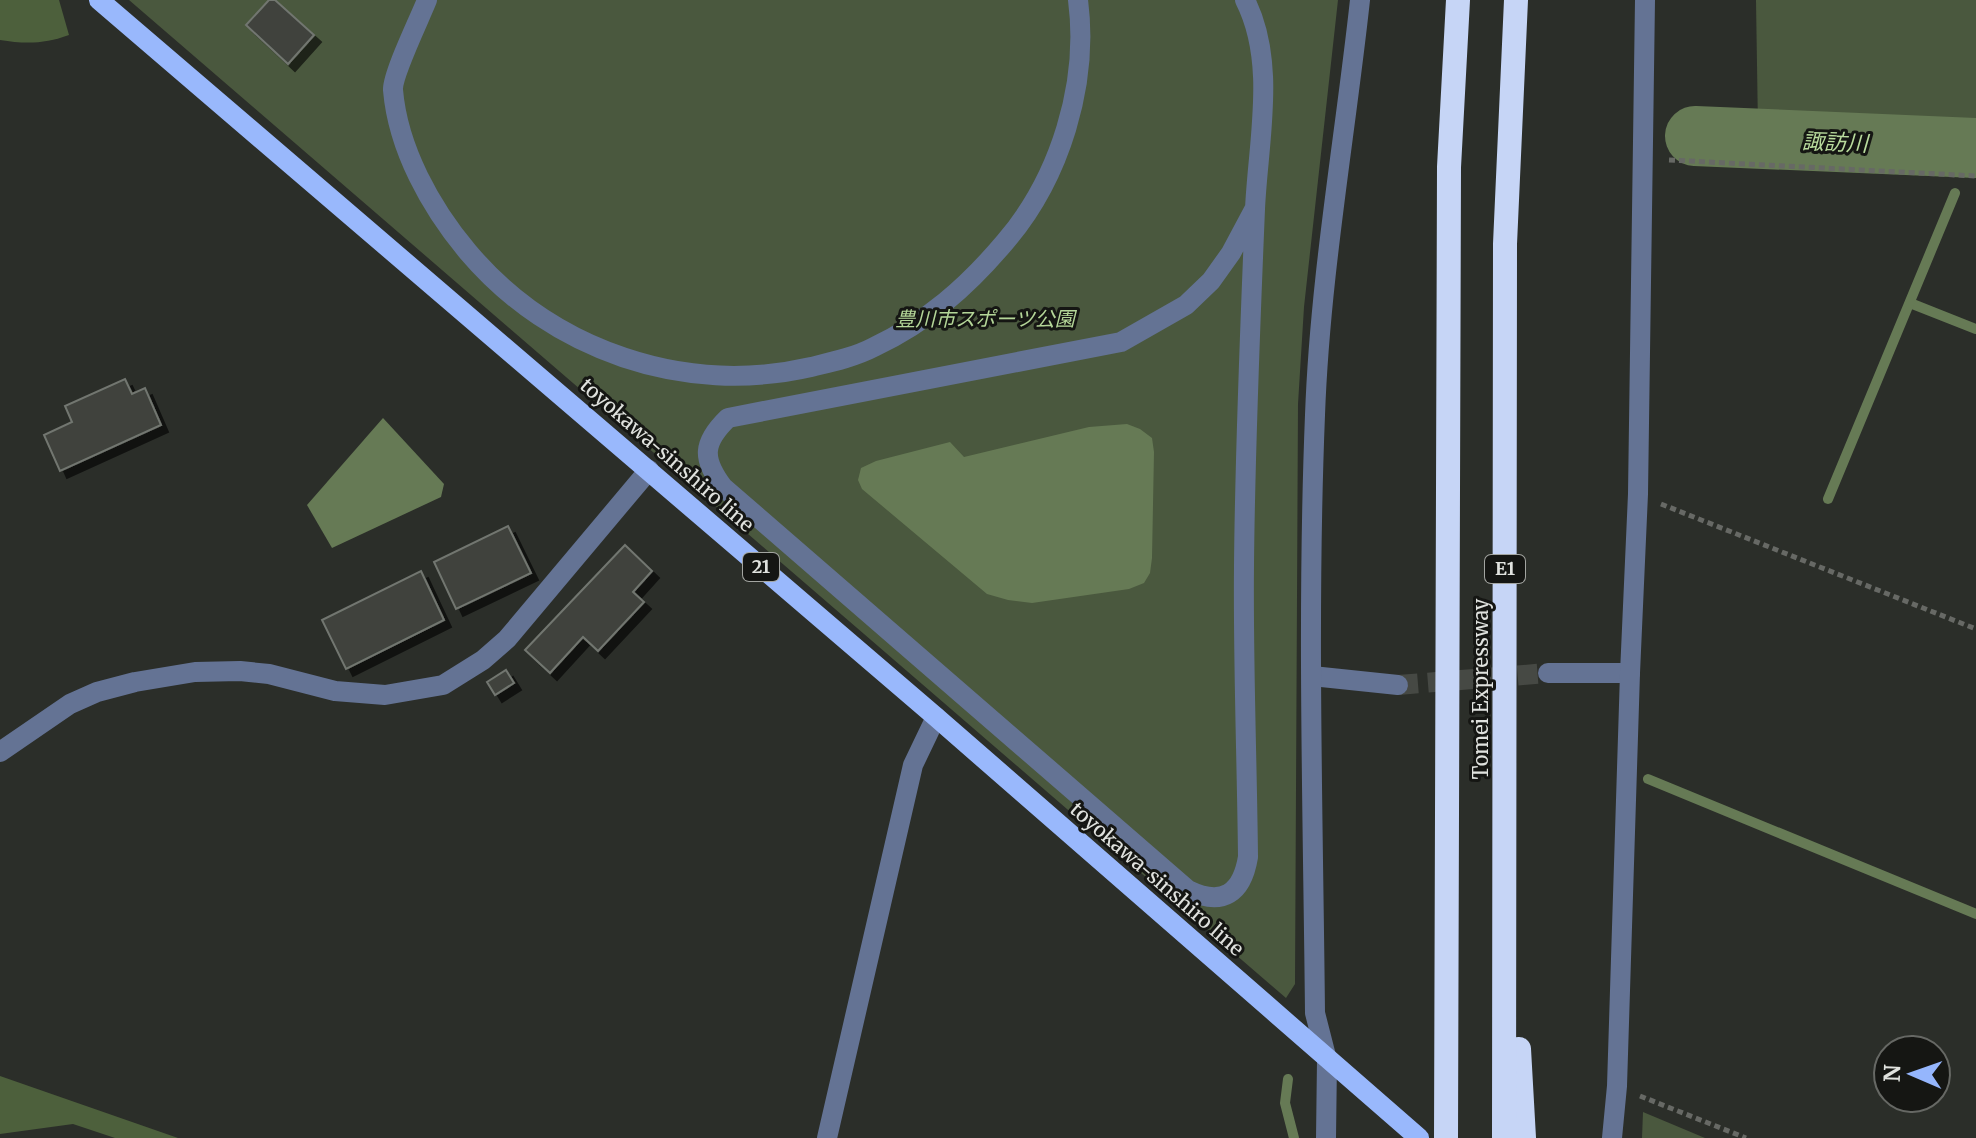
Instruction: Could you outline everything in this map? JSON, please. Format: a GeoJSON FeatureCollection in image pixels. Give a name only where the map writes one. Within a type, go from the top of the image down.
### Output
{"type":"FeatureCollection","features":[{"type":"Feature","properties":{"kind":"highway","name":"Tomei Expressway"},"geometry":{"type":"LineString","coordinates":[[1445,1126],[1449,183],[1458,0]]}},
{"type":"Feature","properties":{"kind":"highway","name":"Tomei Expressway"},"geometry":{"type":"LineString","coordinates":[[1504,1138],[1505,244],[1516,0]]}},
{"type":"Feature","properties":{"kind":"highway"},"geometry":{"type":"LineString","coordinates":[[1505,891],[1517,1010],[1524,1138]]}},
{"type":"Feature","properties":{"kind":"main road","name":"toyokawa-sinshiro line"},"geometry":{"type":"LineString","coordinates":[[99,0],[936,717],[1419,1138]]}},
{"type":"Feature","properties":{"kind":"street"},"geometry":{"type":"LineString","coordinates":[[427,0],[393,87],[413,165],[454,236],[494,281],[546,322],[572,337],[663,370],[724,377],[787,372],[872,349],[926,318],[974,277],[1018,227],[1052,168],[1077,78],[1080,42],[1078,0]]}},
{"type":"Feature","properties":{"kind":"street"},"geometry":{"type":"LineString","coordinates":[[1245,0],[1261,42],[1263,79],[1255,208],[1244,566],[1248,857],[1241,885],[1230,893],[1201,896],[1188,890],[723,487],[711,472],[707,457],[708,442],[728,418],[1121,342],[1186,305],[1211,281],[1231,253],[1255,208]]}},
{"type":"Feature","properties":{"kind":"street"},"geometry":{"type":"LineString","coordinates":[[1326,1138],[1327,1060],[1315,1013],[1312,676],[1315,415],[1322,293],[1360,0]]}},
{"type":"Feature","properties":{"kind":"street"},"geometry":{"type":"LineString","coordinates":[[1612,1138],[1617,1086],[1638,494],[1645,0]]}},
{"type":"Feature","properties":{"kind":"street"},"geometry":{"type":"LineString","coordinates":[[0,752],[70,704],[97,692],[164,675],[210,671],[269,674],[359,695],[385,695],[443,685],[483,660],[507,639],[649,470]]}},
{"type":"Feature","properties":{"kind":"street"},"geometry":{"type":"LineString","coordinates":[[1548,673],[1630,673]]}},
{"type":"Feature","properties":{"kind":"street"},"geometry":{"type":"LineString","coordinates":[[1312,676],[1398,685]]}},
{"type":"Feature","properties":{"kind":"street"},"geometry":{"type":"LineString","coordinates":[[827,1138],[913,765],[936,717]]}},
{"type":"Feature","properties":{"kind":"path"},"geometry":{"type":"LineString","coordinates":[[1644,159],[1976,176]]}},
{"type":"Feature","properties":{"kind":"path"},"geometry":{"type":"LineString","coordinates":[[1638,494],[1976,629]]}},
{"type":"Feature","properties":{"kind":"path"},"geometry":{"type":"LineString","coordinates":[[1617,1086],[1746,1138]]}},
{"type":"Feature","properties":{"kind":"green space","name":"豊川市スポーツ公園"},"geometry":{"type":"Polygon","coordinates":[[[129,0],[1338,0],[1304,307],[1298,404],[1295,984],[1286,998],[129,0]]]}},
{"type":"Feature","properties":{"kind":"green space"},"geometry":{"type":"Polygon","coordinates":[[[1756,0],[1976,0],[1976,137],[1758,129],[1756,0]]]}},
{"type":"Feature","properties":{"kind":"green space"},"geometry":{"type":"Polygon","coordinates":[[[1643,1112],[1705,1138],[1642,1138],[1643,1112]]]}},
{"type":"Feature","properties":{"kind":"shaded area"},"geometry":{"type":"Polygon","coordinates":[[[0,0],[59,0],[69,35],[35,42],[0,40],[0,0]]]}},
{"type":"Feature","properties":{"kind":"shaded area"},"geometry":{"type":"Polygon","coordinates":[[[383,418],[444,484],[441,497],[332,548],[307,505],[383,418]]]}},
{"type":"Feature","properties":{"kind":"shaded area"},"geometry":{"type":"Polygon","coordinates":[[[1127,424],[1152,438],[1154,452],[1150,573],[1144,583],[1129,589],[1032,603],[987,594],[862,489],[858,480],[861,468],[876,461],[950,442],[964,457],[1089,427],[1127,424]]]}},
{"type":"Feature","properties":{"kind":"shaded area"},"geometry":{"type":"Polygon","coordinates":[[[0,1076],[178,1138],[115,1138],[73,1124],[0,1134],[0,1076]]]}},
{"type":"Feature","properties":{"kind":"building"},"geometry":{"type":"Polygon","coordinates":[[[269,0],[275,0],[314,35],[288,64],[246,25],[269,0]]]}},
{"type":"Feature","properties":{"kind":"building"},"geometry":{"type":"Polygon","coordinates":[[[125,379],[132,394],[145,388],[161,425],[60,471],[44,435],[72,422],[65,406],[125,379]]]}},
{"type":"Feature","properties":{"kind":"building"},"geometry":{"type":"Polygon","coordinates":[[[508,526],[531,573],[456,609],[434,562],[508,526]]]}},
{"type":"Feature","properties":{"kind":"building"},"geometry":{"type":"Polygon","coordinates":[[[625,545],[652,571],[633,592],[644,602],[598,651],[583,637],[550,673],[525,650],[625,545]]]}},
{"type":"Feature","properties":{"kind":"building"},"geometry":{"type":"Polygon","coordinates":[[[421,571],[444,620],[346,669],[322,620],[421,571]]]}},
{"type":"Feature","properties":{"kind":"building"},"geometry":{"type":"Polygon","coordinates":[[[506,670],[514,683],[495,695],[487,682],[506,670]]]}},
{"type":"Feature","properties":{"kind":"waterway","name":"諏訪川"},"geometry":{"type":"LineString","coordinates":[[1695,136],[1976,148]]}},
{"type":"Feature","properties":{"kind":"waterway"},"geometry":{"type":"LineString","coordinates":[[1828,499],[1955,193]]}},
{"type":"Feature","properties":{"kind":"waterway"},"geometry":{"type":"LineString","coordinates":[[1910,303],[1976,329]]}},
{"type":"Feature","properties":{"kind":"waterway"},"geometry":{"type":"LineString","coordinates":[[1648,779],[1976,914]]}},
{"type":"Feature","properties":{"kind":"waterway"},"geometry":{"type":"LineString","coordinates":[[1288,1079],[1285,1103],[1294,1138]]}},
{"type":"Feature","properties":{"kind":"tunnel"},"geometry":{"type":"LineString","coordinates":[[1398,685],[1548,673]]}}]}
